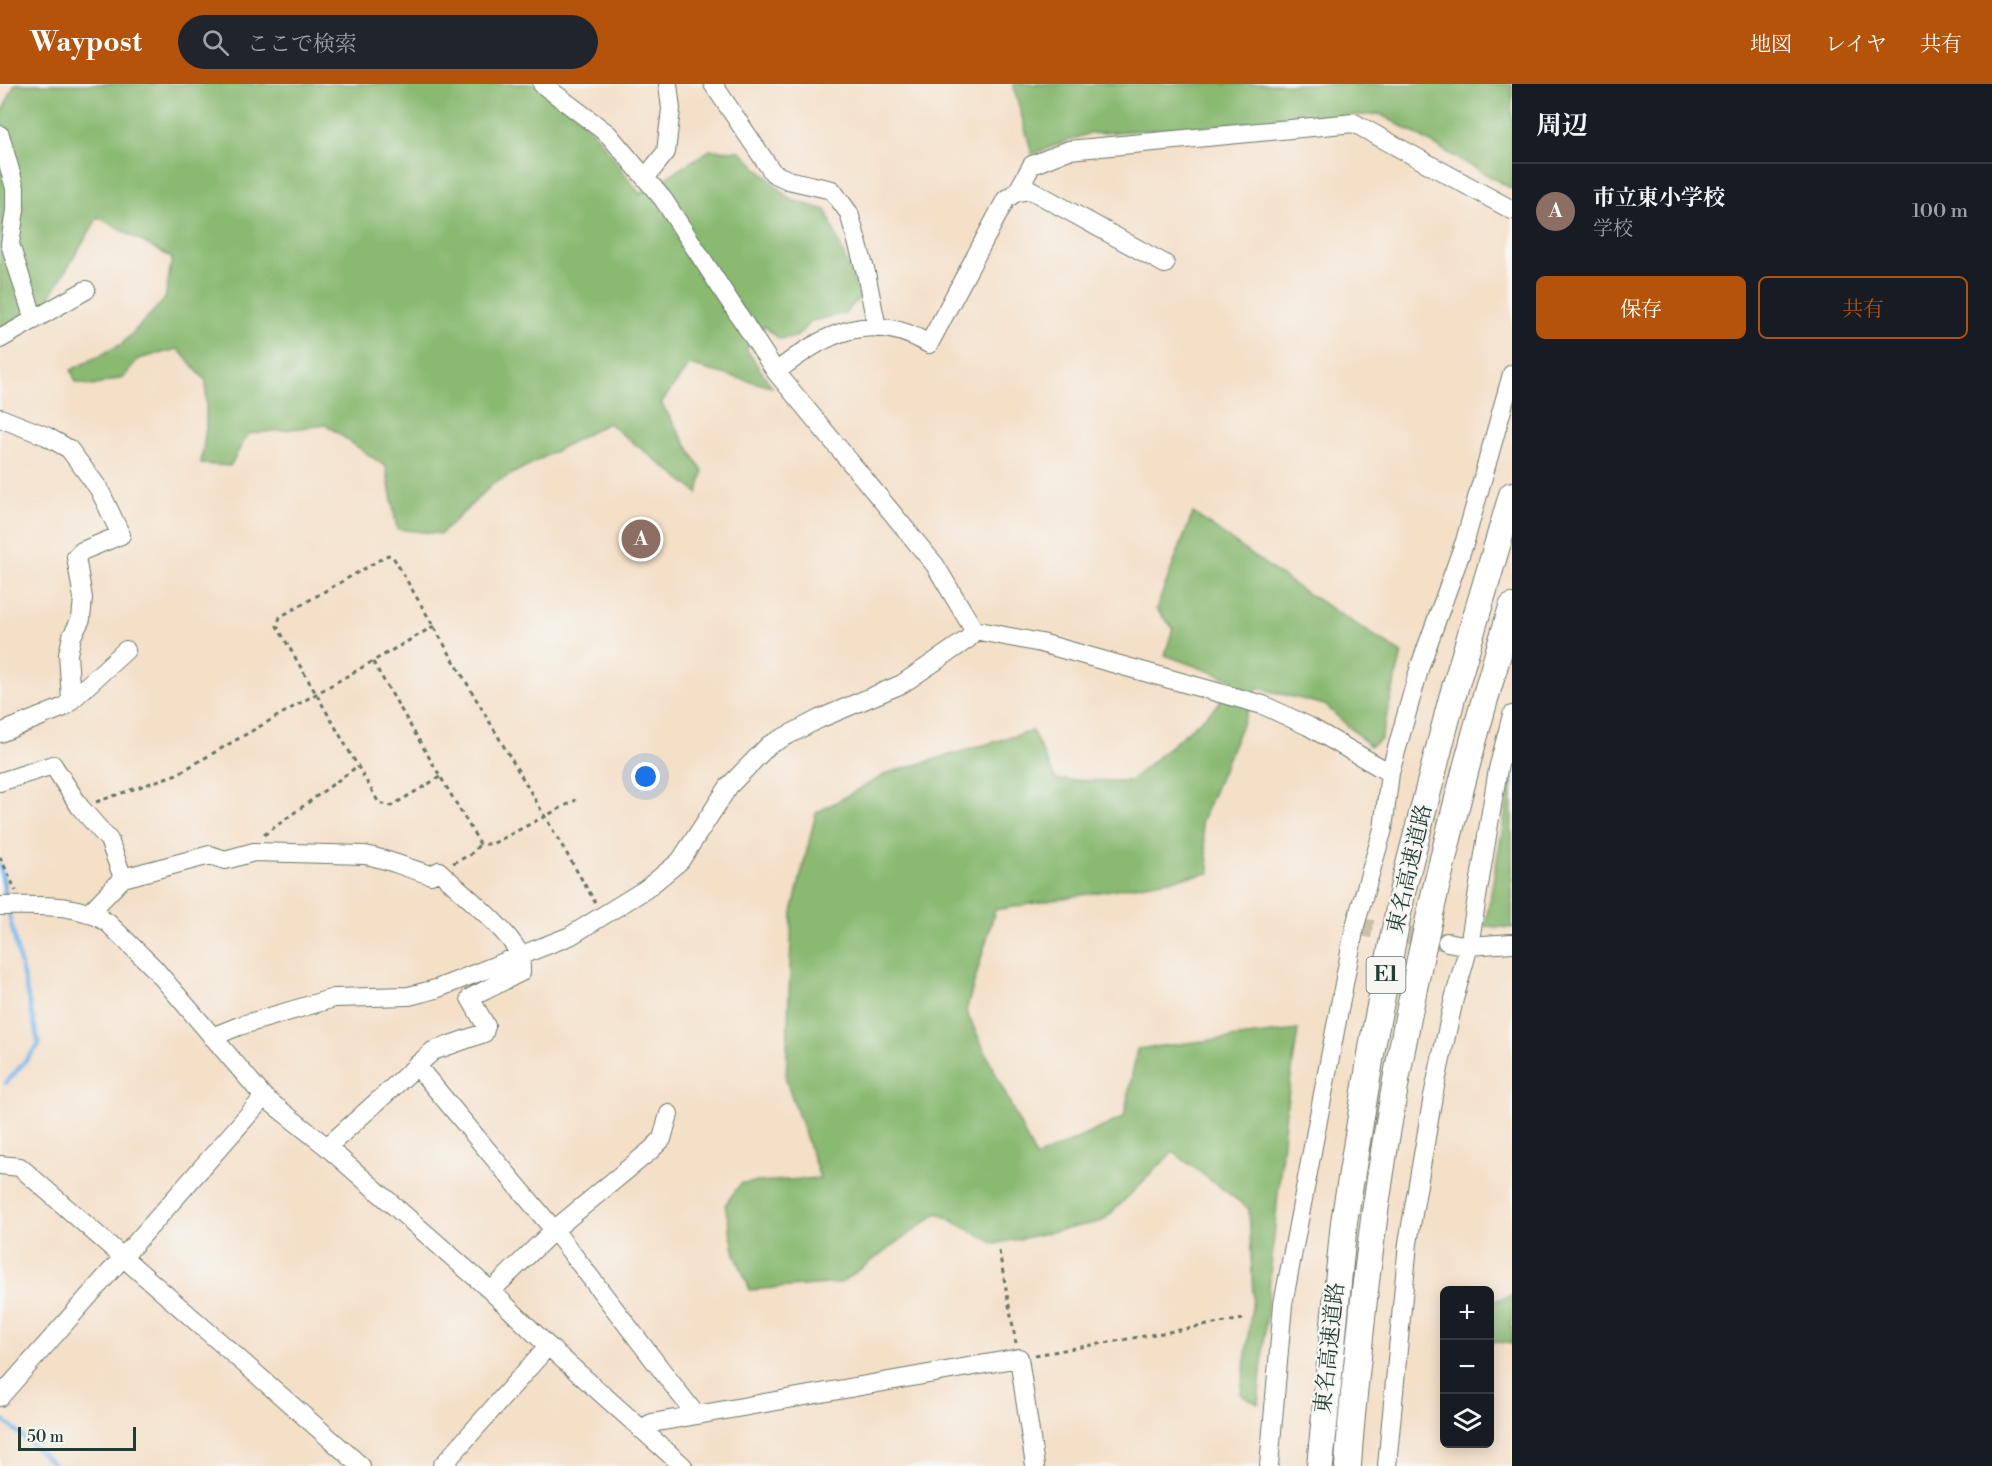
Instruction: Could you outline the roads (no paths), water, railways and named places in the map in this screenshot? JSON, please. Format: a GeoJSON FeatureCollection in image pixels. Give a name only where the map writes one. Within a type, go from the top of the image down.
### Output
{"type":"FeatureCollection","features":[{"type":"Feature","properties":{"kind":"highway","name":"東名高速道路"},"geometry":{"type":"LineString","coordinates":[[1320,1466],[1344,1222],[1375,1031],[1403,888],[1435,765],[1512,495]]}},
{"type":"Feature","properties":{"kind":"highway","name":"東名高速道路"},"geometry":{"type":"LineString","coordinates":[[1348,1466],[1374,1211],[1401,1053],[1437,876],[1480,713],[1512,607]]}},
{"type":"Feature","properties":{"kind":"street"},"geometry":{"type":"LineString","coordinates":[[542,84],[608,134],[646,177],[680,222],[776,372],[935,565],[974,630],[1041,643],[1263,705],[1308,726],[1390,773]]}},
{"type":"Feature","properties":{"kind":"street"},"geometry":{"type":"LineString","coordinates":[[646,177],[666,152],[671,109],[668,84]]}},
{"type":"Feature","properties":{"kind":"street"},"geometry":{"type":"LineString","coordinates":[[713,84],[774,173],[788,180],[832,190],[849,213],[866,273],[877,328]]}},
{"type":"Feature","properties":{"kind":"street"},"geometry":{"type":"LineString","coordinates":[[1017,192],[1032,165],[1069,150],[1354,123],[1512,210]]}},
{"type":"Feature","properties":{"kind":"street"},"geometry":{"type":"LineString","coordinates":[[0,135],[15,188],[10,244],[34,320]]}},
{"type":"Feature","properties":{"kind":"street"},"geometry":{"type":"LineString","coordinates":[[776,372],[822,339],[849,331],[877,328],[911,334],[928,344],[1006,199],[1017,192],[1031,190],[1165,264]]}},
{"type":"Feature","properties":{"kind":"street"},"geometry":{"type":"LineString","coordinates":[[0,339],[86,290]]}},
{"type":"Feature","properties":{"kind":"street"},"geometry":{"type":"LineString","coordinates":[[1269,1466],[1283,1304],[1355,926],[1383,829],[1390,773],[1420,666],[1465,541],[1512,374]]}},
{"type":"Feature","properties":{"kind":"street"},"geometry":{"type":"LineString","coordinates":[[0,418],[46,436],[69,449],[99,489],[121,535],[82,551],[76,557],[83,598],[81,619],[72,636],[68,654],[70,699]]}},
{"type":"Feature","properties":{"kind":"street"},"geometry":{"type":"LineString","coordinates":[[212,1037],[308,1004],[334,998],[409,996],[436,989],[570,936],[646,889],[680,861],[729,786],[769,745],[819,718],[902,684],[968,639],[974,630]]}},
{"type":"Feature","properties":{"kind":"street"},"geometry":{"type":"LineString","coordinates":[[0,733],[64,707],[70,699],[126,650]]}},
{"type":"Feature","properties":{"kind":"street"},"geometry":{"type":"LineString","coordinates":[[1387,1466],[1393,1426],[1408,1243],[1433,1096],[1454,999],[1469,946],[1496,779],[1512,715]]}},
{"type":"Feature","properties":{"kind":"street"},"geometry":{"type":"LineString","coordinates":[[0,782],[53,765],[80,807],[109,840],[123,878]]}},
{"type":"Feature","properties":{"kind":"street"},"geometry":{"type":"LineString","coordinates":[[89,913],[123,878],[210,855],[225,860],[254,852],[365,855],[381,857],[403,867],[431,875],[439,871],[508,938],[520,956],[521,972],[470,998],[486,1026],[484,1033],[434,1051],[327,1147]]}},
{"type":"Feature","properties":{"kind":"street"},"geometry":{"type":"LineString","coordinates":[[0,906],[52,906],[100,917],[124,937],[264,1096],[327,1147],[491,1291],[548,1346],[683,1466]]}},
{"type":"Feature","properties":{"kind":"street"},"geometry":{"type":"LineString","coordinates":[[1447,942],[1469,946],[1512,943]]}},
{"type":"Feature","properties":{"kind":"street"},"geometry":{"type":"LineString","coordinates":[[416,1065],[554,1230],[696,1415]]}},
{"type":"Feature","properties":{"kind":"street"},"geometry":{"type":"LineString","coordinates":[[0,1397],[264,1096]]}},
{"type":"Feature","properties":{"kind":"street"},"geometry":{"type":"LineString","coordinates":[[491,1291],[554,1230],[651,1150],[662,1139],[669,1114]]}},
{"type":"Feature","properties":{"kind":"street"},"geometry":{"type":"LineString","coordinates":[[0,1165],[20,1167],[362,1466]]}},
{"type":"Feature","properties":{"kind":"street"},"geometry":{"type":"LineString","coordinates":[[442,1466],[548,1346]]}},
{"type":"Feature","properties":{"kind":"street"},"geometry":{"type":"LineString","coordinates":[[640,1429],[652,1424],[696,1415],[1019,1358],[1035,1466]]}},
{"type":"Feature","properties":{"kind":"waterway"},"geometry":{"type":"LineString","coordinates":[[0,865],[7,902]]}},
{"type":"Feature","properties":{"kind":"waterway"},"geometry":{"type":"LineString","coordinates":[[6,1083],[39,1045],[8,910]]}},
{"type":"Feature","properties":{"kind":"waterway"},"geometry":{"type":"LineString","coordinates":[[0,1417],[56,1466]]}},
{"type":"Feature","properties":{"kind":"tunnel"},"geometry":{"type":"LineString","coordinates":[[1355,926],[1447,942]]}},
{"type":"Feature","properties":{"kind":"place","name":"市立東小学校"},"geometry":{"type":"Point","coordinates":[641,539]}}]}
